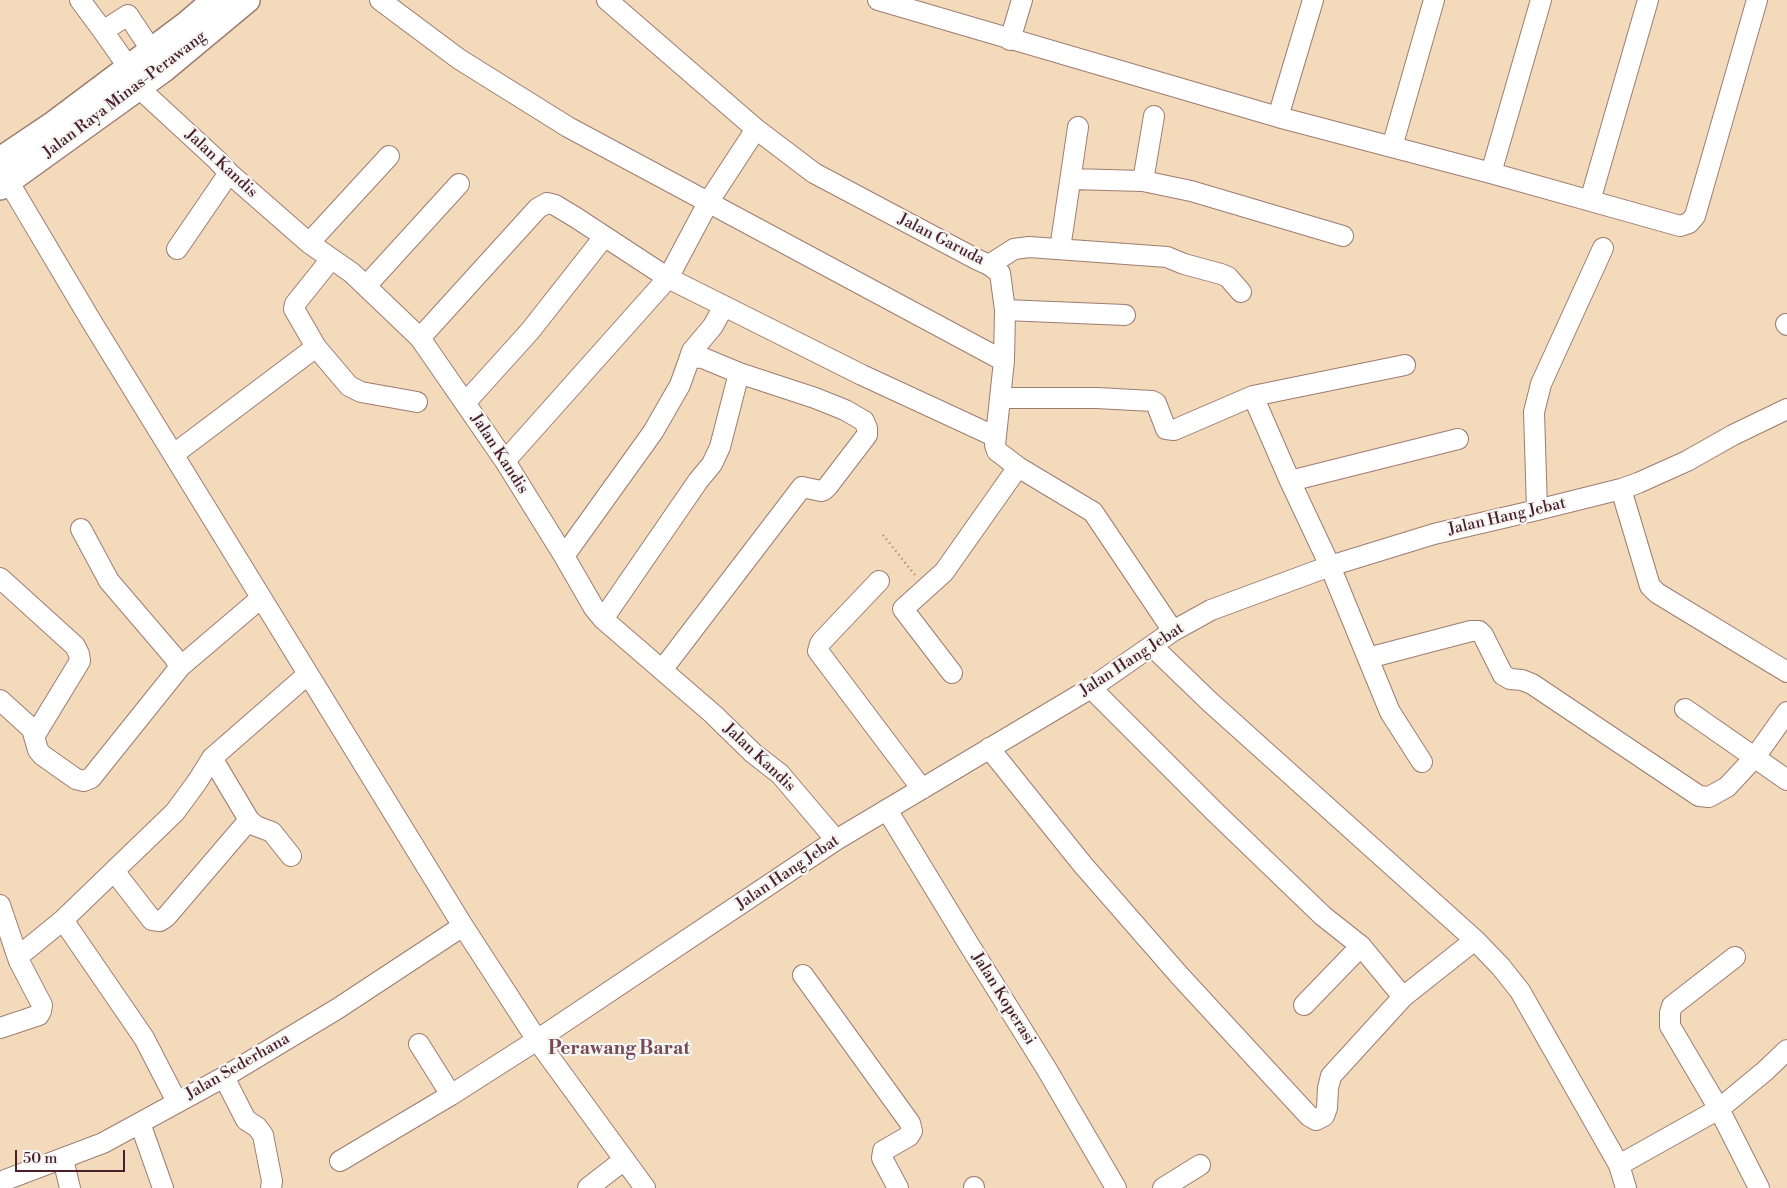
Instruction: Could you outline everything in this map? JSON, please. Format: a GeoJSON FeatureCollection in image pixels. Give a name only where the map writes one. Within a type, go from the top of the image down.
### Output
{"type":"FeatureCollection","features":[{"type":"Feature","properties":{"kind":"main road","name":"Jalan Raya Minas-Perawang"},"geometry":{"type":"LineString","coordinates":[[134,78],[152,50],[215,0]]}},
{"type":"Feature","properties":{"kind":"main road","name":"Jalan Raya Minas-Perawang"},"geometry":{"type":"LineString","coordinates":[[2,174],[134,78],[164,69],[247,0]]}},
{"type":"Feature","properties":{"kind":"street","name":"Jalan Kandis"},"geometry":{"type":"LineString","coordinates":[[80,0],[103,30],[134,78],[229,173],[309,243],[352,273],[420,338],[505,461],[594,608],[603,619],[713,714],[753,754],[780,774],[836,840]]}},
{"type":"Feature","properties":{"kind":"street"},"geometry":{"type":"LineString","coordinates":[[380,0],[459,59],[568,127],[1004,361]]}},
{"type":"Feature","properties":{"kind":"street","name":"Jalan Garuda"},"geometry":{"type":"LineString","coordinates":[[607,0],[756,129],[814,173],[976,260],[989,265],[1000,273],[1005,310],[1004,361],[996,437]]}},
{"type":"Feature","properties":{"kind":"street"},"geometry":{"type":"LineString","coordinates":[[878,0],[915,5],[1010,40],[1278,117],[1491,173],[1680,226],[1684,226],[1693,220],[1757,0]]}},
{"type":"Feature","properties":{"kind":"street"},"geometry":{"type":"LineString","coordinates":[[1010,40],[1022,0]]}},
{"type":"Feature","properties":{"kind":"street"},"geometry":{"type":"LineString","coordinates":[[1278,117],[1313,0]]}},
{"type":"Feature","properties":{"kind":"street"},"geometry":{"type":"LineString","coordinates":[[1392,147],[1434,0]]}},
{"type":"Feature","properties":{"kind":"street"},"geometry":{"type":"LineString","coordinates":[[1491,173],[1541,0]]}},
{"type":"Feature","properties":{"kind":"street"},"geometry":{"type":"LineString","coordinates":[[1590,201],[1648,0]]}},
{"type":"Feature","properties":{"kind":"street"},"geometry":{"type":"LineString","coordinates":[[103,30],[128,14],[152,50]]}},
{"type":"Feature","properties":{"kind":"street"},"geometry":{"type":"LineString","coordinates":[[1143,181],[1154,116]]}},
{"type":"Feature","properties":{"kind":"street"},"geometry":{"type":"LineString","coordinates":[[1060,249],[1078,127]]}},
{"type":"Feature","properties":{"kind":"street"},"geometry":{"type":"LineString","coordinates":[[505,461],[668,278],[708,201],[756,129]]}},
{"type":"Feature","properties":{"kind":"street"},"geometry":{"type":"LineString","coordinates":[[309,243],[389,156]]}},
{"type":"Feature","properties":{"kind":"street"},"geometry":{"type":"LineString","coordinates":[[177,249],[229,173]]}},
{"type":"Feature","properties":{"kind":"street"},"geometry":{"type":"LineString","coordinates":[[2,174],[307,675],[463,926],[537,1040],[645,1188]]}},
{"type":"Feature","properties":{"kind":"street"},"geometry":{"type":"LineString","coordinates":[[1070,179],[1143,181],[1190,191],[1343,236]]}},
{"type":"Feature","properties":{"kind":"street"},"geometry":{"type":"LineString","coordinates":[[366,286],[459,184]]}},
{"type":"Feature","properties":{"kind":"street"},"geometry":{"type":"LineString","coordinates":[[420,338],[538,208],[547,203],[555,204],[668,278],[862,375],[996,437],[997,451],[1018,468],[1093,512],[1173,631]]}},
{"type":"Feature","properties":{"kind":"street"},"geometry":{"type":"LineString","coordinates":[[465,403],[547,310],[604,237]]}},
{"type":"Feature","properties":{"kind":"street"},"geometry":{"type":"LineString","coordinates":[[989,265],[1014,248],[1029,247],[1167,257],[1228,277],[1241,292]]}},
{"type":"Feature","properties":{"kind":"street"},"geometry":{"type":"LineString","coordinates":[[1537,510],[1534,412],[1541,384],[1603,248]]}},
{"type":"Feature","properties":{"kind":"street"},"geometry":{"type":"LineString","coordinates":[[331,259],[295,304],[294,308],[316,348],[349,386],[361,392],[417,402]]}},
{"type":"Feature","properties":{"kind":"street"},"geometry":{"type":"LineString","coordinates":[[564,556],[653,432],[680,385],[692,351],[713,326],[724,306]]}},
{"type":"Feature","properties":{"kind":"street"},"geometry":{"type":"LineString","coordinates":[[1005,310],[1126,315]]}},
{"type":"Feature","properties":{"kind":"street"},"geometry":{"type":"LineString","coordinates":[[174,454],[316,348]]}},
{"type":"Feature","properties":{"kind":"street"},"geometry":{"type":"LineString","coordinates":[[662,670],[802,488],[824,490],[867,435],[864,421],[845,410],[739,373],[703,358],[690,357]]}},
{"type":"Feature","properties":{"kind":"street"},"geometry":{"type":"LineString","coordinates":[[1001,398],[1097,398],[1152,401],[1156,403],[1166,429],[1174,430],[1253,396],[1405,366]]}},
{"type":"Feature","properties":{"kind":"street"},"geometry":{"type":"LineString","coordinates":[[603,619],[698,481],[712,464],[720,447],[739,373]]}},
{"type":"Feature","properties":{"kind":"street"},"geometry":{"type":"LineString","coordinates":[[1253,396],[1330,566],[1390,712],[1422,762]]}},
{"type":"Feature","properties":{"kind":"street","name":"Jalan Hang Jebat"},"geometry":{"type":"LineString","coordinates":[[340,1161],[451,1095],[537,1040],[836,840],[1091,688],[1173,631],[1211,610],[1330,566],[1434,534],[1621,489],[1687,461],[1733,435],[1787,409]]}},
{"type":"Feature","properties":{"kind":"street"},"geometry":{"type":"LineString","coordinates":[[1290,481],[1458,439]]}},
{"type":"Feature","properties":{"kind":"street"},"geometry":{"type":"LineString","coordinates":[[952,673],[903,609],[944,572],[1018,468]]}},
{"type":"Feature","properties":{"kind":"street"},"geometry":{"type":"LineString","coordinates":[[1621,489],[1650,586],[1656,593],[1787,672]]}},
{"type":"Feature","properties":{"kind":"street"},"geometry":{"type":"LineString","coordinates":[[82,529],[109,581],[174,657],[180,667]]}},
{"type":"Feature","properties":{"kind":"street"},"geometry":{"type":"LineString","coordinates":[[0,578],[75,646],[79,654],[80,661],[35,735]]}},
{"type":"Feature","properties":{"kind":"street"},"geometry":{"type":"LineString","coordinates":[[879,580],[822,641],[818,651],[922,789]]}},
{"type":"Feature","properties":{"kind":"street"},"geometry":{"type":"LineString","coordinates":[[0,700],[32,729],[38,750],[42,755],[76,779],[84,781],[91,778],[180,667],[261,598]]}},
{"type":"Feature","properties":{"kind":"street"},"geometry":{"type":"LineString","coordinates":[[1368,658],[1471,631],[1479,631],[1484,635],[1503,674],[1510,679],[1522,680],[1532,684],[1699,796],[1709,797],[1727,787],[1755,757],[1787,712]]}},
{"type":"Feature","properties":{"kind":"street"},"geometry":{"type":"LineString","coordinates":[[1152,646],[1210,702],[1475,940],[1501,967],[1520,991],[1618,1165],[1626,1188]]}},
{"type":"Feature","properties":{"kind":"street"},"geometry":{"type":"LineString","coordinates":[[19,961],[20,955],[63,920],[175,812],[212,758],[307,675]]}},
{"type":"Feature","properties":{"kind":"street"},"geometry":{"type":"LineString","coordinates":[[1091,688],[1209,806],[1309,902],[1361,946],[1403,997]]}},
{"type":"Feature","properties":{"kind":"street"},"geometry":{"type":"LineString","coordinates":[[1685,709],[1787,780]]}},
{"type":"Feature","properties":{"kind":"street"},"geometry":{"type":"LineString","coordinates":[[989,748],[1096,880],[1179,975],[1309,1116],[1316,1120],[1324,1116],[1327,1108],[1331,1076],[1403,997],[1475,940]]}},
{"type":"Feature","properties":{"kind":"street"},"geometry":{"type":"LineString","coordinates":[[212,758],[249,820],[256,826],[272,832],[291,856]]}},
{"type":"Feature","properties":{"kind":"street","name":"Jalan Koperasi"},"geometry":{"type":"LineString","coordinates":[[887,810],[1046,1068],[1116,1188]]}},
{"type":"Feature","properties":{"kind":"street"},"geometry":{"type":"LineString","coordinates":[[114,870],[152,920],[160,921],[166,917],[249,820]]}},
{"type":"Feature","properties":{"kind":"street"},"geometry":{"type":"LineString","coordinates":[[0,905],[19,961],[42,1005],[42,1011],[39,1015],[0,1028]]}},
{"type":"Feature","properties":{"kind":"street"},"geometry":{"type":"LineString","coordinates":[[63,920],[144,1038],[177,1102]]}},
{"type":"Feature","properties":{"kind":"street","name":"Jalan Sederhana"},"geometry":{"type":"LineString","coordinates":[[0,1182],[103,1143],[224,1077],[337,1009],[463,926]]}},
{"type":"Feature","properties":{"kind":"street"},"geometry":{"type":"LineString","coordinates":[[1304,1005],[1361,946]]}},
{"type":"Feature","properties":{"kind":"street"},"geometry":{"type":"LineString","coordinates":[[1735,957],[1672,1006],[1670,1026],[1719,1108],[1759,1188]]}},
{"type":"Feature","properties":{"kind":"street"},"geometry":{"type":"LineString","coordinates":[[803,975],[910,1123],[912,1131],[909,1136],[883,1152],[882,1158],[898,1188]]}},
{"type":"Feature","properties":{"kind":"street"},"geometry":{"type":"LineString","coordinates":[[419,1044],[451,1095]]}},
{"type":"Feature","properties":{"kind":"street"},"geometry":{"type":"LineString","coordinates":[[1618,1165],[1719,1108],[1765,1071],[1787,1050]]}},
{"type":"Feature","properties":{"kind":"street"},"geometry":{"type":"LineString","coordinates":[[224,1077],[246,1120],[258,1127],[263,1134],[272,1188]]}},
{"type":"Feature","properties":{"kind":"street"},"geometry":{"type":"LineString","coordinates":[[140,1123],[163,1188]]}},
{"type":"Feature","properties":{"kind":"street"},"geometry":{"type":"LineString","coordinates":[[63,1159],[70,1188]]}},
{"type":"Feature","properties":{"kind":"street"},"geometry":{"type":"LineString","coordinates":[[588,1188],[624,1160]]}},
{"type":"Feature","properties":{"kind":"street"},"geometry":{"type":"LineString","coordinates":[[1164,1188],[1200,1165]]}},
{"type":"Feature","properties":{"kind":"path"},"geometry":{"type":"LineString","coordinates":[[883,535],[926,588]]}},
{"type":"Feature","properties":{"kind":"district","name":"Perawang Barat"},"geometry":{"type":"Point","coordinates":[619,1049]}}]}
